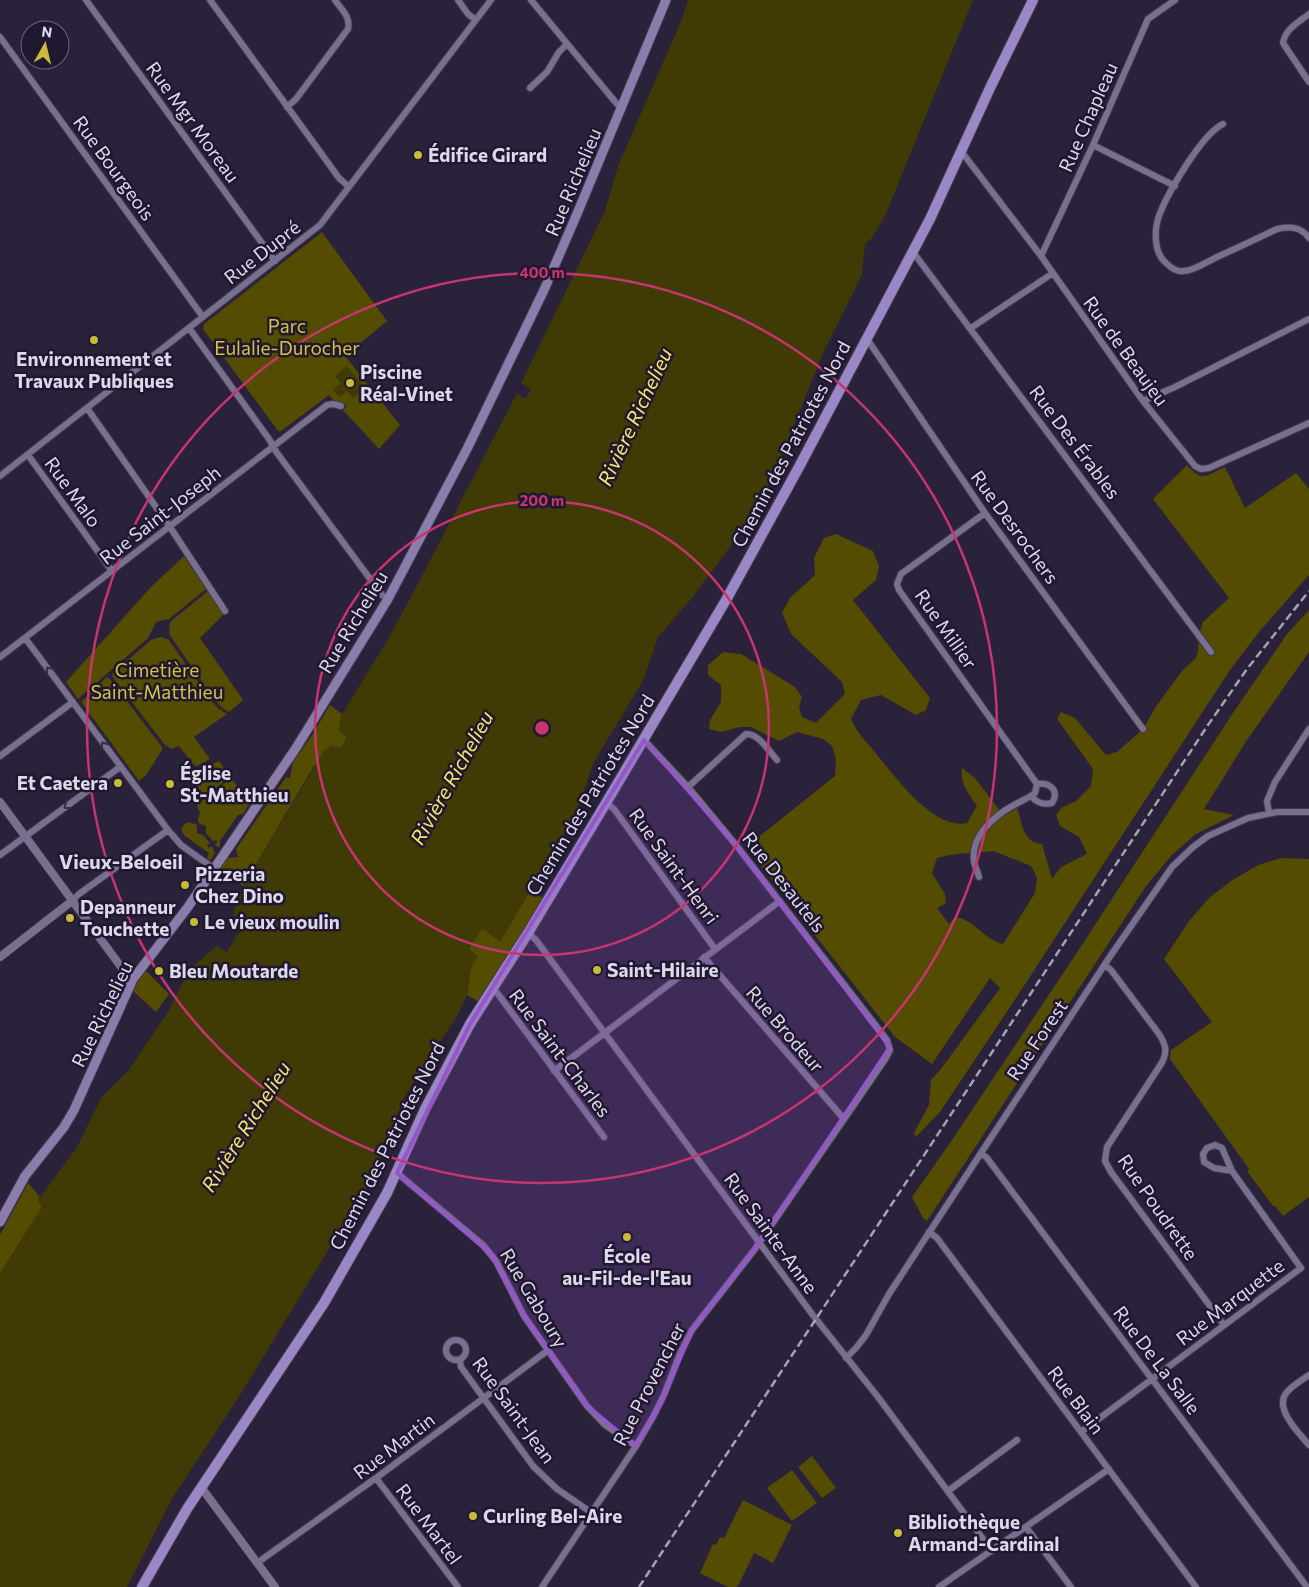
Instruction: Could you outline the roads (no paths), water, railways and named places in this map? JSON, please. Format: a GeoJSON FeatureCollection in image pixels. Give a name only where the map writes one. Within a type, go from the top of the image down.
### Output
{"type":"FeatureCollection","features":[{"type":"Feature","properties":{"kind":"main road","name":"Rue Richelieu"},"geometry":{"type":"LineString","coordinates":[[0,1222],[25,1176],[64,1127],[73,1112],[133,979],[188,907],[212,868],[296,748],[388,599],[507,370],[577,214],[666,0]]}},
{"type":"Feature","properties":{"kind":"main road","name":"Chemin des Patriotes Nord"},"geometry":{"type":"LineString","coordinates":[[142,1587],[201,1487],[324,1303],[397,1173],[437,1085],[470,1024],[492,986],[528,933],[726,600],[930,219],[1033,0]]}},
{"type":"Feature","properties":{"kind":"street","name":"Rue Mgr Moreau"},"geometry":{"type":"LineString","coordinates":[[86,0],[275,261]]}},
{"type":"Feature","properties":{"kind":"street"},"geometry":{"type":"LineString","coordinates":[[210,0],[339,178],[349,187]]}},
{"type":"Feature","properties":{"kind":"street"},"geometry":{"type":"LineString","coordinates":[[287,107],[296,99],[348,29],[348,18],[335,0]]}},
{"type":"Feature","properties":{"kind":"street"},"geometry":{"type":"LineString","coordinates":[[458,0],[468,14],[476,20]]}},
{"type":"Feature","properties":{"kind":"street","name":"Rue Dupré"},"geometry":{"type":"LineString","coordinates":[[0,476],[320,225],[491,0]]}},
{"type":"Feature","properties":{"kind":"street"},"geometry":{"type":"LineString","coordinates":[[531,0],[617,104],[622,107]]}},
{"type":"Feature","properties":{"kind":"street","name":"Rue Chapleau"},"geometry":{"type":"LineString","coordinates":[[1041,256],[1093,145],[1148,19],[1175,0]]}},
{"type":"Feature","properties":{"kind":"street"},"geometry":{"type":"LineString","coordinates":[[1309,14],[1288,30],[1283,37],[1282,43],[1309,82]]}},
{"type":"Feature","properties":{"kind":"street","name":"Rue Bourgeois"},"geometry":{"type":"LineString","coordinates":[[0,36],[203,318]]}},
{"type":"Feature","properties":{"kind":"street"},"geometry":{"type":"LineString","coordinates":[[530,88],[547,72],[559,52],[567,44]]}},
{"type":"Feature","properties":{"kind":"street"},"geometry":{"type":"LineString","coordinates":[[1222,124],[1216,127],[1192,156],[1160,213],[1156,235],[1158,250],[1163,260],[1171,268],[1182,272],[1282,228],[1295,228],[1306,234],[1309,238]]}},
{"type":"Feature","properties":{"kind":"street"},"geometry":{"type":"LineString","coordinates":[[1093,145],[1175,186]]}},
{"type":"Feature","properties":{"kind":"street","name":"Rue de Beaujeu"},"geometry":{"type":"LineString","coordinates":[[961,151],[1041,256],[1143,401],[1189,461],[1195,466],[1201,469],[1209,468],[1309,423]]}},
{"type":"Feature","properties":{"kind":"street","name":"Rue Des Érables"},"geometry":{"type":"LineString","coordinates":[[913,252],[1211,652]]}},
{"type":"Feature","properties":{"kind":"street"},"geometry":{"type":"LineString","coordinates":[[971,328],[1053,273]]}},
{"type":"Feature","properties":{"kind":"street"},"geometry":{"type":"LineString","coordinates":[[1143,401],[1176,387],[1309,319]]}},
{"type":"Feature","properties":{"kind":"street"},"geometry":{"type":"LineString","coordinates":[[189,328],[264,432],[272,447],[382,595],[388,599]]}},
{"type":"Feature","properties":{"kind":"street","name":"Rue Desrochers"},"geometry":{"type":"LineString","coordinates":[[867,339],[985,513],[1143,729]]}},
{"type":"Feature","properties":{"kind":"street","name":"Rue Saint-Joseph"},"geometry":{"type":"LineString","coordinates":[[1,654],[25,638],[327,405],[341,406]]}},
{"type":"Feature","properties":{"kind":"street"},"geometry":{"type":"LineString","coordinates":[[87,408],[170,527],[225,611]]}},
{"type":"Feature","properties":{"kind":"street","name":"Rue Malo"},"geometry":{"type":"LineString","coordinates":[[28,455],[112,571]]}},
{"type":"Feature","properties":{"kind":"street","name":"Rue Millier"},"geometry":{"type":"LineString","coordinates":[[985,513],[901,574],[897,584],[899,590],[1037,784],[1047,784],[1055,791],[1055,798],[1052,802],[1042,804],[1035,801],[1031,796]]}},
{"type":"Feature","properties":{"kind":"street"},"geometry":{"type":"LineString","coordinates":[[25,638],[168,830],[181,845],[212,868]]}},
{"type":"Feature","properties":{"kind":"street"},"geometry":{"type":"LineString","coordinates":[[0,756],[73,702]]}},
{"type":"Feature","properties":{"kind":"street"},"geometry":{"type":"LineString","coordinates":[[1268,813],[1267,801],[1275,782],[1309,729]]}},
{"type":"Feature","properties":{"kind":"street"},"geometry":{"type":"LineString","coordinates":[[688,787],[746,734],[750,733],[755,736],[777,760]]}},
{"type":"Feature","properties":{"kind":"street","name":"Rue Desautels"},"geometry":{"type":"LineString","coordinates":[[644,740],[688,787],[780,901],[887,1041],[890,1050]]}},
{"type":"Feature","properties":{"kind":"street"},"geometry":{"type":"LineString","coordinates":[[0,855],[120,767]]}},
{"type":"Feature","properties":{"kind":"street"},"geometry":{"type":"LineString","coordinates":[[979,877],[974,861],[975,848],[986,825],[1001,812],[1035,793],[1037,784]]}},
{"type":"Feature","properties":{"kind":"street"},"geometry":{"type":"LineString","coordinates":[[0,802],[127,975],[133,979]]}},
{"type":"Feature","properties":{"kind":"street","name":"Rue Saint-Henri"},"geometry":{"type":"LineString","coordinates":[[606,803],[614,809],[714,949]]}},
{"type":"Feature","properties":{"kind":"street","name":"Rue Forest"},"geometry":{"type":"LineString","coordinates":[[846,1358],[866,1335],[885,1300],[929,1232],[1156,887],[1178,860],[1208,836],[1248,818],[1268,813],[1309,812]]}},
{"type":"Feature","properties":{"kind":"street"},"geometry":{"type":"LineString","coordinates":[[0,957],[72,901],[78,894],[168,830]]}},
{"type":"Feature","properties":{"kind":"street"},"geometry":{"type":"LineString","coordinates":[[554,1071],[780,901]]}},
{"type":"Feature","properties":{"kind":"street","name":"Rue Sainte-Anne"},"geometry":{"type":"LineString","coordinates":[[528,933],[536,940],[846,1358],[878,1397],[992,1551]]}},
{"type":"Feature","properties":{"kind":"street","name":"Rue Brodeur"},"geometry":{"type":"LineString","coordinates":[[704,957],[844,1119]]}},
{"type":"Feature","properties":{"kind":"street","name":"Rue Poudrette"},"geometry":{"type":"LineString","coordinates":[[1105,965],[1111,970],[1159,1034],[1166,1051],[1162,1064],[1107,1147],[1106,1160],[1111,1172],[1224,1325]]}},
{"type":"Feature","properties":{"kind":"street","name":"Rue Saint-Charles"},"geometry":{"type":"LineString","coordinates":[[492,986],[604,1137]]}},
{"type":"Feature","properties":{"kind":"street","name":"Rue Provencher"},"geometry":{"type":"LineString","coordinates":[[542,1587],[636,1446],[660,1405],[688,1336],[760,1242],[890,1050]]}},
{"type":"Feature","properties":{"kind":"street"},"geometry":{"type":"LineString","coordinates":[[1212,1145],[1219,1146],[1225,1152],[1232,1171],[1214,1168],[1207,1164],[1203,1157],[1204,1151],[1212,1145]]}},
{"type":"Feature","properties":{"kind":"street","name":"Rue De La Salle"},"geometry":{"type":"LineString","coordinates":[[981,1153],[987,1158],[1307,1587]]}},
{"type":"Feature","properties":{"kind":"street","name":"Rue Marquette"},"geometry":{"type":"LineString","coordinates":[[1081,1432],[1301,1268],[1232,1171]]}},
{"type":"Feature","properties":{"kind":"street","name":"Rue Gaboury"},"geometry":{"type":"LineString","coordinates":[[397,1173],[483,1245],[491,1254],[516,1302],[547,1351],[584,1402],[605,1424],[636,1446]]}},
{"type":"Feature","properties":{"kind":"street","name":"Rue Blain"},"geometry":{"type":"LineString","coordinates":[[929,1232],[937,1238],[1196,1587]]}},
{"type":"Feature","properties":{"kind":"street","name":"Rue Martin"},"geometry":{"type":"LineString","coordinates":[[257,1563],[376,1478],[547,1351]]}},
{"type":"Feature","properties":{"kind":"street","name":"Rue Saint-Jean"},"geometry":{"type":"LineString","coordinates":[[460,1360],[461,1367],[540,1474],[557,1489],[592,1513]]}},
{"type":"Feature","properties":{"kind":"street"},"geometry":{"type":"LineString","coordinates":[[1309,1375],[1288,1391],[1283,1404],[1286,1414],[1309,1445]]}},
{"type":"Feature","properties":{"kind":"street"},"geometry":{"type":"LineString","coordinates":[[948,1491],[1017,1440]]}},
{"type":"Feature","properties":{"kind":"street"},"geometry":{"type":"LineString","coordinates":[[940,1587],[1109,1470]]}},
{"type":"Feature","properties":{"kind":"street","name":"Rue Martel"},"geometry":{"type":"LineString","coordinates":[[376,1478],[458,1587]]}},
{"type":"Feature","properties":{"kind":"street"},"geometry":{"type":"LineString","coordinates":[[201,1487],[274,1587]]}},
{"type":"Feature","properties":{"kind":"street"},"geometry":{"type":"LineString","coordinates":[[1026,1528],[1071,1587]]}},
{"type":"Feature","properties":{"kind":"water","name":"Rivière Richelieu"},"geometry":{"type":"Polygon","coordinates":[[[688,0],[973,0],[885,216],[871,239],[865,244],[862,275],[824,351],[767,491],[730,547],[691,599],[658,637],[643,681],[594,762],[575,815],[500,941],[482,928],[469,949],[477,956],[471,968],[467,995],[456,1018],[403,1100],[374,1175],[242,1392],[173,1497],[127,1587],[0,1587],[0,1274],[42,1207],[38,1200],[77,1147],[101,1098],[128,1071],[168,1012],[191,968],[217,946],[227,952],[245,923],[233,916],[237,899],[243,886],[324,751],[331,746],[341,747],[347,738],[339,730],[342,714],[387,641],[517,393],[525,399],[531,390],[521,383],[605,211],[618,166],[682,19],[688,0]]]}},
{"type":"Feature","properties":{"kind":"water","name":"Piscine Réal-Vinet"},"geometry":{"type":"Polygon","coordinates":[[[347,366],[365,389],[353,398],[347,391],[339,397],[333,389],[341,383],[335,376],[347,366]]]}},
{"type":"Feature","properties":{"kind":"railway"},"geometry":{"type":"LineString","coordinates":[[639,1587],[1208,725],[1247,669],[1309,591]]}},
{"type":"Feature","properties":{"kind":"place","name":"Édifice Girard"},"geometry":{"type":"Point","coordinates":[418,155]}},
{"type":"Feature","properties":{"kind":"place","name":"Environnement et Travaux Publiques"},"geometry":{"type":"Point","coordinates":[94,340]}},
{"type":"Feature","properties":{"kind":"place","name":"Piscine Réal-Vinet"},"geometry":{"type":"Point","coordinates":[350,383]}},
{"type":"Feature","properties":{"kind":"place","name":"Et Caetera"},"geometry":{"type":"Point","coordinates":[118,783]}},
{"type":"Feature","properties":{"kind":"place","name":"Église St-Matthieu"},"geometry":{"type":"Point","coordinates":[170,784]}},
{"type":"Feature","properties":{"kind":"place","name":"Pizzeria Chez Dino"},"geometry":{"type":"Point","coordinates":[185,885]}},
{"type":"Feature","properties":{"kind":"place","name":"Depanneur Touchette"},"geometry":{"type":"Point","coordinates":[70,918]}},
{"type":"Feature","properties":{"kind":"place","name":"Le vieux moulin"},"geometry":{"type":"Point","coordinates":[194,922]}},
{"type":"Feature","properties":{"kind":"place","name":"Saint-Hilaire"},"geometry":{"type":"Point","coordinates":[597,970]}},
{"type":"Feature","properties":{"kind":"place","name":"Bleu Moutarde"},"geometry":{"type":"Point","coordinates":[159,971]}},
{"type":"Feature","properties":{"kind":"place","name":"École au-Fil-de-l'Eau"},"geometry":{"type":"Point","coordinates":[627,1237]}},
{"type":"Feature","properties":{"kind":"place","name":"Curling Bel-Aire"},"geometry":{"type":"Point","coordinates":[473,1516]}},
{"type":"Feature","properties":{"kind":"place","name":"Bibliothèque Armand-Cardinal"},"geometry":{"type":"Point","coordinates":[898,1533]}},
{"type":"Feature","properties":{"kind":"district","name":"Vieux-Beloeil"},"geometry":{"type":"Point","coordinates":[121,862]}},
{"type":"Feature","properties":{"kind":"park label","name":"Parc Eulalie-Durocher"},"geometry":{"type":"Point","coordinates":[287,337]}},
{"type":"Feature","properties":{"kind":"park label","name":"Cimetière Saint-Matthieu"},"geometry":{"type":"Point","coordinates":[157,681]}}]}
